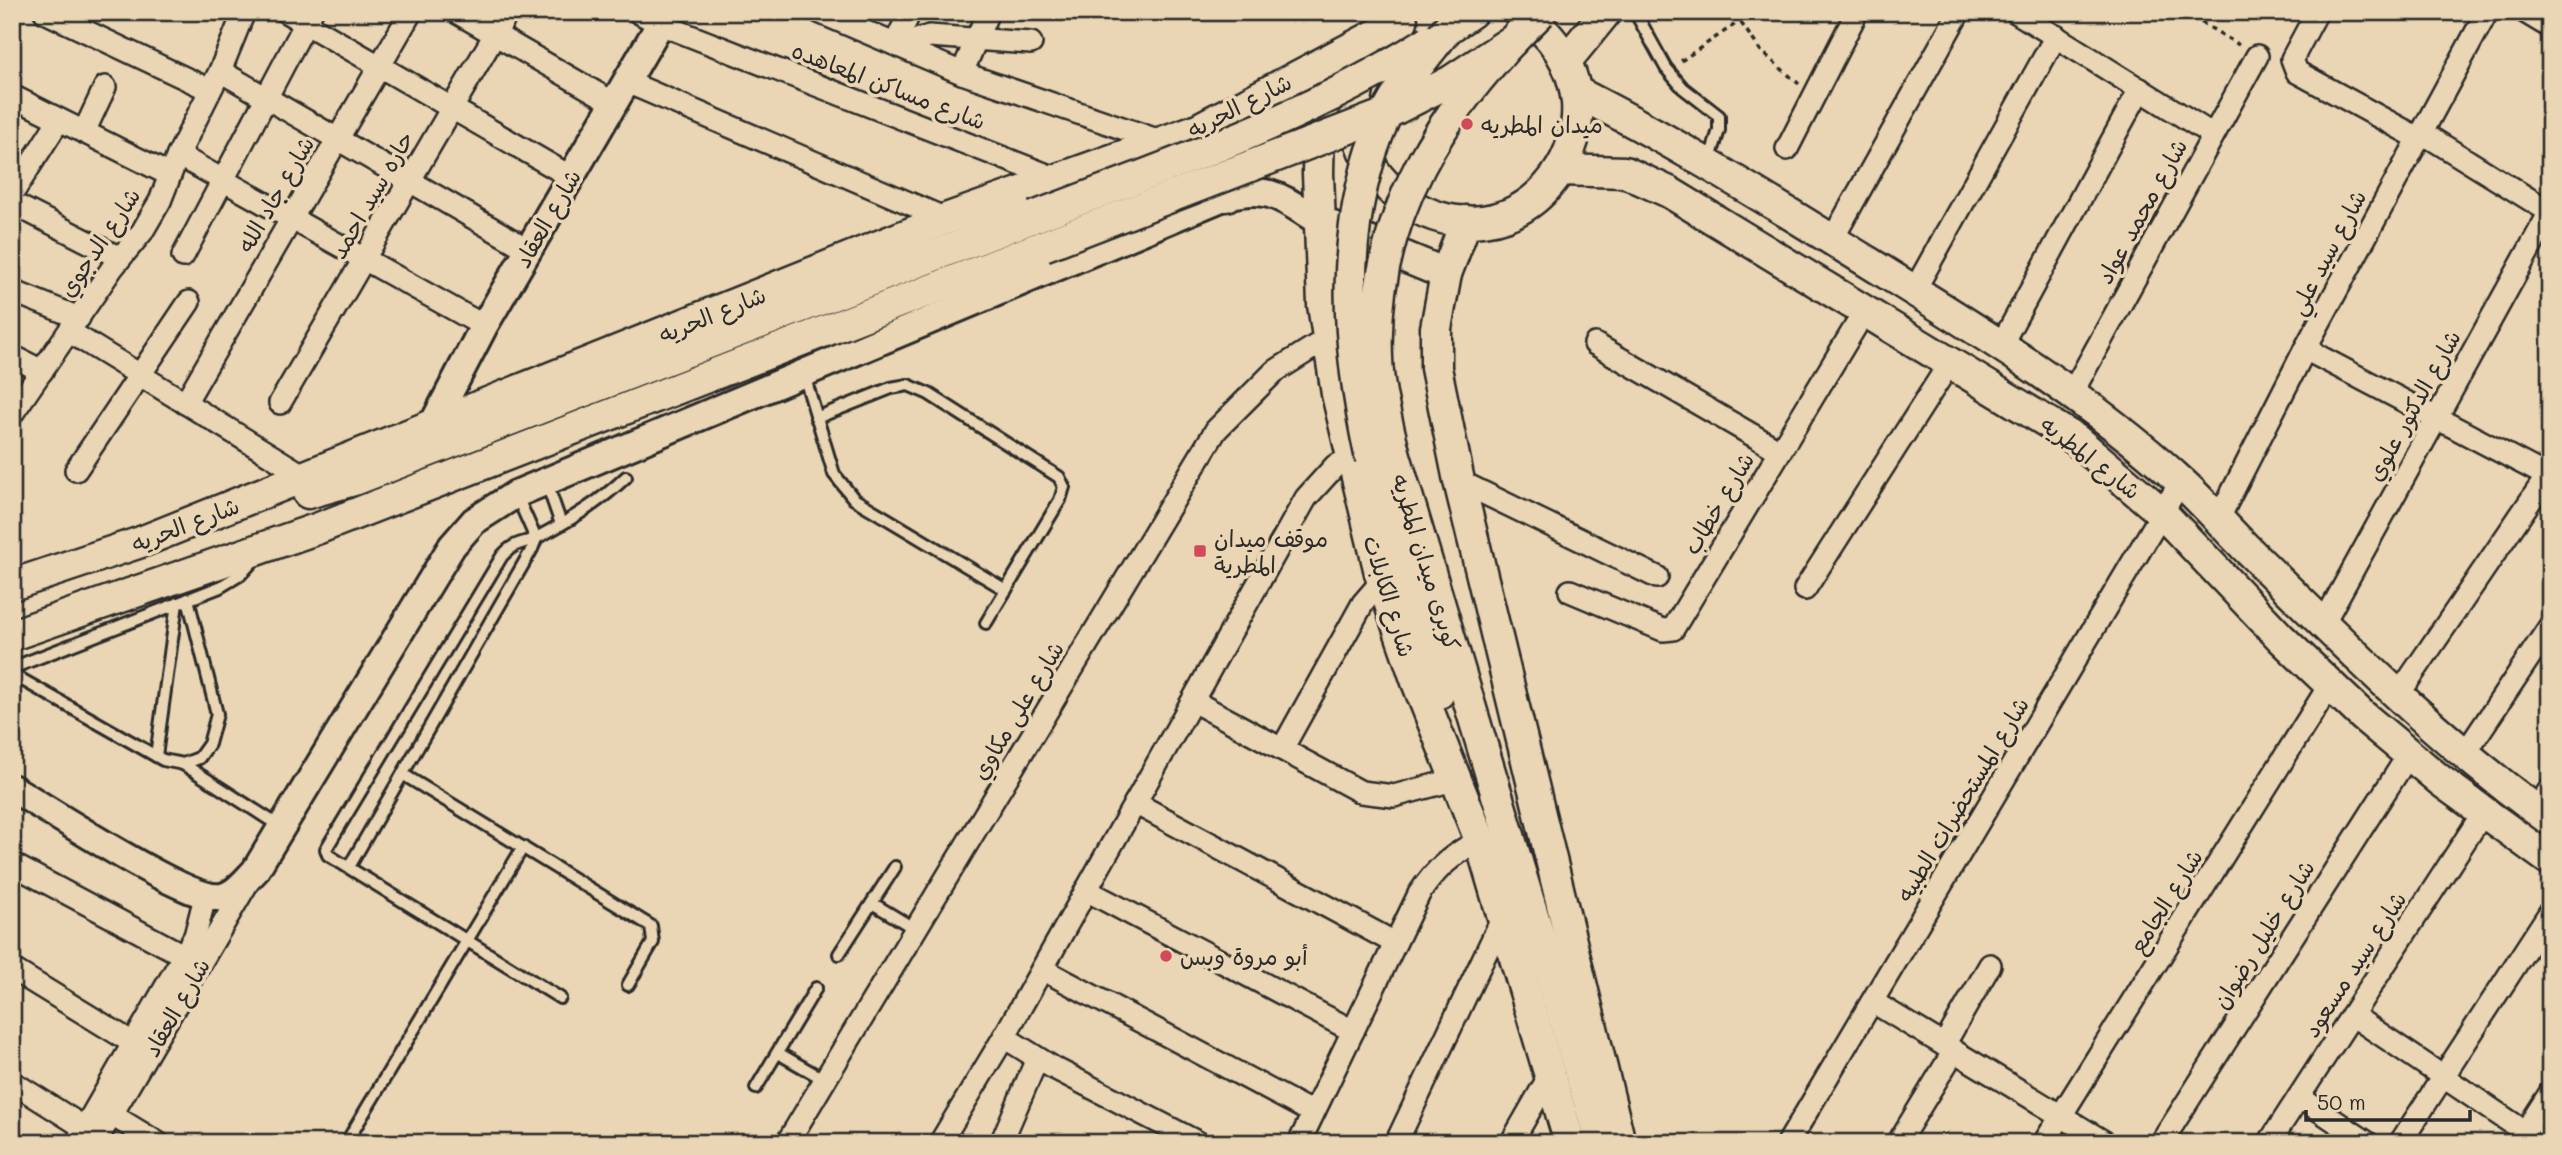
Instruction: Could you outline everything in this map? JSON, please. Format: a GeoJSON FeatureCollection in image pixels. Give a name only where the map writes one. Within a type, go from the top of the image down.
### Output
{"type":"FeatureCollection","features":[{"type":"Feature","properties":{"kind":"main road","name":"كوبرى ميدان المطريه"},"geometry":{"type":"LineString","coordinates":[[1452,766],[1436,676],[1359,405],[1349,303],[1355,217],[1369,160],[1386,115],[1409,78],[1447,29],[1472,12]]}},
{"type":"Feature","properties":{"kind":"main road"},"geometry":{"type":"LineString","coordinates":[[1409,16],[1374,51],[1362,75],[1357,102],[1360,138],[1370,163],[1385,186],[1414,208],[1438,218],[1466,222],[1484,220],[1520,208],[1535,198],[1560,170],[1575,132],[1576,92],[1566,61],[1547,34],[1518,12]]}},
{"type":"Feature","properties":{"kind":"main road","name":"كوبرى ميدان المطريه"},"geometry":{"type":"LineString","coordinates":[[1541,12],[1510,42],[1451,112],[1419,168],[1394,223],[1378,310],[1377,358],[1382,403],[1372,456],[1601,1143]]}},
{"type":"Feature","properties":{"kind":"main road"},"geometry":{"type":"LineString","coordinates":[[1566,61],[1606,12]]}},
{"type":"Feature","properties":{"kind":"main road","name":"شارع الحريه"},"geometry":{"type":"LineString","coordinates":[[12,585],[141,542],[946,219],[1196,130],[1409,16]]}},
{"type":"Feature","properties":{"kind":"main road"},"geometry":{"type":"LineString","coordinates":[[141,542],[357,479],[1277,123],[1390,65],[1447,29]]}},
{"type":"Feature","properties":{"kind":"main road","name":"شارع الحريه"},"geometry":{"type":"LineString","coordinates":[[12,635],[319,528],[1388,113],[1451,81],[1510,42]]}},
{"type":"Feature","properties":{"kind":"main road","name":"شارع الكابلات"},"geometry":{"type":"LineString","coordinates":[[1374,51],[1343,72],[1322,111],[1318,139],[1320,222],[1328,338],[1372,456],[1382,581],[1417,682],[1480,840],[1570,1143]]}},
{"type":"Feature","properties":{"kind":"main road","name":"شارع المطريه"},"geometry":{"type":"LineString","coordinates":[[1576,92],[1646,127],[2001,345],[2072,393],[2181,481],[2397,696],[2464,755],[2545,806]]}},
{"type":"Feature","properties":{"kind":"main road"},"geometry":{"type":"LineString","coordinates":[[1196,130],[1206,130],[1224,138],[1236,154],[1239,164],[1236,181],[1226,196]]}},
{"type":"Feature","properties":{"kind":"main road"},"geometry":{"type":"LineString","coordinates":[[1669,192],[1667,175],[1676,161],[1700,160]]}},
{"type":"Feature","properties":{"kind":"main road","name":"شارع المطريه"},"geometry":{"type":"LineString","coordinates":[[1560,170],[1625,172],[1669,192],[1866,309],[2075,439],[2162,513],[2329,686],[2483,813],[2550,860]]}},
{"type":"Feature","properties":{"kind":"main road"},"geometry":{"type":"LineString","coordinates":[[1320,222],[1446,274]]}},
{"type":"Feature","properties":{"kind":"main road"},"geometry":{"type":"LineString","coordinates":[[1466,222],[1446,274],[1436,328],[1436,368],[1459,481],[1620,1143]]}},
{"type":"Feature","properties":{"kind":"street"},"geometry":{"type":"LineString","coordinates":[[45,12],[210,90]]}},
{"type":"Feature","properties":{"kind":"street"},"geometry":{"type":"LineString","coordinates":[[286,12],[308,18],[379,67],[571,177]]}},
{"type":"Feature","properties":{"kind":"street","name":"شارع جاد الله"},"geometry":{"type":"LineString","coordinates":[[185,403],[411,12]]}},
{"type":"Feature","properties":{"kind":"street"},"geometry":{"type":"LineString","coordinates":[[456,12],[495,34],[621,92],[946,219]]}},
{"type":"Feature","properties":{"kind":"street","name":"حاره سيد احمد"},"geometry":{"type":"LineString","coordinates":[[280,403],[508,12]]}},
{"type":"Feature","properties":{"kind":"street"},"geometry":{"type":"LineString","coordinates":[[819,12],[962,73],[1160,141]]}},
{"type":"Feature","properties":{"kind":"street"},"geometry":{"type":"LineString","coordinates":[[897,45],[910,12]]}},
{"type":"Feature","properties":{"kind":"street"},"geometry":{"type":"LineString","coordinates":[[962,73],[988,12]]}},
{"type":"Feature","properties":{"kind":"street"},"geometry":{"type":"LineString","coordinates":[[1787,149],[1857,12]]}},
{"type":"Feature","properties":{"kind":"street"},"geometry":{"type":"LineString","coordinates":[[1832,240],[1959,12]]}},
{"type":"Feature","properties":{"kind":"street"},"geometry":{"type":"LineString","coordinates":[[2016,12],[2213,135]]}},
{"type":"Feature","properties":{"kind":"street"},"geometry":{"type":"LineString","coordinates":[[2317,12],[2292,59],[2297,72],[2419,135],[2550,212]]}},
{"type":"Feature","properties":{"kind":"street","name":"شارع سيد علي"},"geometry":{"type":"LineString","coordinates":[[2218,518],[2305,349],[2487,12]]}},
{"type":"Feature","properties":{"kind":"street"},"geometry":{"type":"LineString","coordinates":[[2525,12],[2550,27]]}},
{"type":"Feature","properties":{"kind":"street","name":"شارع الدجوي"},"geometry":{"type":"LineString","coordinates":[[12,414],[120,258],[142,232],[220,71],[240,14]]}},
{"type":"Feature","properties":{"kind":"street","name":"شارع العقاد"},"geometry":{"type":"LineString","coordinates":[[432,426],[484,326],[621,92],[655,16]]}},
{"type":"Feature","properties":{"kind":"street","name":"شارع مساكن المعاهده"},"geometry":{"type":"LineString","coordinates":[[655,16],[1060,180]]}},
{"type":"Feature","properties":{"kind":"street"},"geometry":{"type":"LineString","coordinates":[[183,256],[308,18]]}},
{"type":"Feature","properties":{"kind":"street"},"geometry":{"type":"LineString","coordinates":[[897,45],[929,36],[1031,43]]}},
{"type":"Feature","properties":{"kind":"street"},"geometry":{"type":"LineString","coordinates":[[1914,291],[2056,36]]}},
{"type":"Feature","properties":{"kind":"street","name":"شارع محمد عواد"},"geometry":{"type":"LineString","coordinates":[[2072,393],[2257,56]]}},
{"type":"Feature","properties":{"kind":"street"},"geometry":{"type":"LineString","coordinates":[[220,71],[528,250]]}},
{"type":"Feature","properties":{"kind":"street"},"geometry":{"type":"LineString","coordinates":[[84,132],[105,87]]}},
{"type":"Feature","properties":{"kind":"street"},"geometry":{"type":"LineString","coordinates":[[2001,345],[2140,89]]}},
{"type":"Feature","properties":{"kind":"street"},"geometry":{"type":"LineString","coordinates":[[12,96],[84,132],[223,180],[484,326]]}},
{"type":"Feature","properties":{"kind":"street"},"geometry":{"type":"LineString","coordinates":[[12,194],[59,120]]}},
{"type":"Feature","properties":{"kind":"street"},"geometry":{"type":"LineString","coordinates":[[12,788],[170,881],[205,897],[222,897],[234,892],[255,872],[452,546],[474,522],[516,494],[1226,196],[1247,190],[1268,192],[1284,197],[1320,222]]}},
{"type":"Feature","properties":{"kind":"street"},"geometry":{"type":"LineString","coordinates":[[12,203],[120,258]]}},
{"type":"Feature","properties":{"kind":"street","name":"شارع الدكتور علوي"},"geometry":{"type":"LineString","coordinates":[[2323,624],[2550,212]]}},
{"type":"Feature","properties":{"kind":"street"},"geometry":{"type":"LineString","coordinates":[[12,290],[75,325],[140,375],[306,477]]}},
{"type":"Feature","properties":{"kind":"street"},"geometry":{"type":"LineString","coordinates":[[76,470],[189,302]]}},
{"type":"Feature","properties":{"kind":"street","name":"شارع خطاب"},"geometry":{"type":"LineString","coordinates":[[1570,591],[1663,630],[1673,629],[1866,309]]}},
{"type":"Feature","properties":{"kind":"street","name":"شارع على مكاوي"},"geometry":{"type":"LineString","coordinates":[[797,1139],[825,1080],[1216,430],[1274,372],[1328,338]]}},
{"type":"Feature","properties":{"kind":"street"},"geometry":{"type":"LineString","coordinates":[[1595,344],[1780,451]]}},
{"type":"Feature","properties":{"kind":"street"},"geometry":{"type":"LineString","coordinates":[[2305,349],[2549,474],[2397,696]]}},
{"type":"Feature","properties":{"kind":"street"},"geometry":{"type":"LineString","coordinates":[[12,356],[42,370]]}},
{"type":"Feature","properties":{"kind":"street"},"geometry":{"type":"LineString","coordinates":[[1805,589],[1951,361]]}},
{"type":"Feature","properties":{"kind":"street"},"geometry":{"type":"LineString","coordinates":[[940,1143],[1004,1037],[1306,498],[1335,466],[1372,456]]}},
{"type":"Feature","properties":{"kind":"street"},"geometry":{"type":"LineString","coordinates":[[1459,481],[1657,577]]}},
{"type":"Feature","properties":{"kind":"street","name":"شارع المستحضرات الطبيه"},"geometry":{"type":"LineString","coordinates":[[1788,1143],[2181,481]]}},
{"type":"Feature","properties":{"kind":"street"},"geometry":{"type":"LineString","coordinates":[[1282,749],[1363,603],[1382,581]]}},
{"type":"Feature","properties":{"kind":"street"},"geometry":{"type":"LineString","coordinates":[[2464,755],[2549,630]]}},
{"type":"Feature","properties":{"kind":"street","name":"شارع الجامع"},"geometry":{"type":"LineString","coordinates":[[2044,1143],[2329,686]]}},
{"type":"Feature","properties":{"kind":"street"},"geometry":{"type":"LineString","coordinates":[[1193,701],[1361,792],[1380,797],[1407,794],[1452,766]]}},
{"type":"Feature","properties":{"kind":"street","name":"شارع خليل رضوان"},"geometry":{"type":"LineString","coordinates":[[2161,1143],[2409,754]]}},
{"type":"Feature","properties":{"kind":"street"},"geometry":{"type":"LineString","coordinates":[[1135,803],[1395,943]]}},
{"type":"Feature","properties":{"kind":"street","name":"شارع سيد مسعود"},"geometry":{"type":"LineString","coordinates":[[2269,1143],[2483,813]]}},
{"type":"Feature","properties":{"kind":"street"},"geometry":{"type":"LineString","coordinates":[[1299,1143],[1419,894],[1437,869],[1453,854],[1480,840]]}},
{"type":"Feature","properties":{"kind":"street"},"geometry":{"type":"LineString","coordinates":[[12,864],[183,955]]}},
{"type":"Feature","properties":{"kind":"street","name":"شارع العقاد"},"geometry":{"type":"LineString","coordinates":[[90,1140],[112,1115],[255,872]]}},
{"type":"Feature","properties":{"kind":"street"},"geometry":{"type":"LineString","coordinates":[[1086,890],[1353,1031]]}},
{"type":"Feature","properties":{"kind":"street","name":"شارع العقاد"},"geometry":{"type":"LineString","coordinates":[[90,1140],[133,1043],[195,936],[205,897]]}},
{"type":"Feature","properties":{"kind":"street"},"geometry":{"type":"LineString","coordinates":[[2400,1143],[2443,1076],[2542,942],[2550,912]]}},
{"type":"Feature","properties":{"kind":"street"},"geometry":{"type":"LineString","coordinates":[[1396,1143],[1503,917]]}},
{"type":"Feature","properties":{"kind":"street"},"geometry":{"type":"LineString","coordinates":[[1898,1143],[1990,965]]}},
{"type":"Feature","properties":{"kind":"street"},"geometry":{"type":"LineString","coordinates":[[12,969],[133,1043]]}},
{"type":"Feature","properties":{"kind":"street"},"geometry":{"type":"LineString","coordinates":[[1042,969],[1313,1112]]}},
{"type":"Feature","properties":{"kind":"street"},"geometry":{"type":"LineString","coordinates":[[1873,1002],[2106,1143]]}},
{"type":"Feature","properties":{"kind":"street"},"geometry":{"type":"LineString","coordinates":[[2352,1015],[2443,1076],[2522,1137],[2550,1093]]}},
{"type":"Feature","properties":{"kind":"street"},"geometry":{"type":"LineString","coordinates":[[1004,1037],[1037,1059],[1199,1143]]}},
{"type":"Feature","properties":{"kind":"street"},"geometry":{"type":"LineString","coordinates":[[1001,1143],[1037,1059]]}},
{"type":"Feature","properties":{"kind":"street"},"geometry":{"type":"LineString","coordinates":[[1511,1143],[1550,1076]]}},
{"type":"Feature","properties":{"kind":"street"},"geometry":{"type":"LineString","coordinates":[[12,1082],[90,1140]]}},
{"type":"Feature","properties":{"kind":"street"},"geometry":{"type":"LineString","coordinates":[[2299,1097],[2368,1143]]}},
{"type":"Feature","properties":{"kind":"street"},"geometry":{"type":"LineString","coordinates":[[112,1115],[158,1143]]}},
{"type":"Feature","properties":{"kind":"lane"},"geometry":{"type":"LineString","coordinates":[[1635,12],[1666,68],[1683,89],[1719,116],[1719,130],[1700,160]]}},
{"type":"Feature","properties":{"kind":"lane"},"geometry":{"type":"LineString","coordinates":[[803,373],[834,474],[854,499],[1006,590]]}},
{"type":"Feature","properties":{"kind":"lane"},"geometry":{"type":"LineString","coordinates":[[816,418],[891,388],[908,385],[929,394],[1059,477],[1063,487],[1060,500],[986,623]]}},
{"type":"Feature","properties":{"kind":"lane"},"geometry":{"type":"LineString","coordinates":[[560,998],[328,855],[326,849],[502,556],[511,546],[536,539],[600,502],[626,477]]}},
{"type":"Feature","properties":{"kind":"lane"},"geometry":{"type":"LineString","coordinates":[[546,481],[561,524]]}},
{"type":"Feature","properties":{"kind":"lane"},"geometry":{"type":"LineString","coordinates":[[516,494],[536,539]]}},
{"type":"Feature","properties":{"kind":"lane"},"geometry":{"type":"LineString","coordinates":[[349,867],[404,775],[536,539]]}},
{"type":"Feature","properties":{"kind":"lane"},"geometry":{"type":"LineString","coordinates":[[12,668],[231,582],[249,567],[263,548]]}},
{"type":"Feature","properties":{"kind":"lane"},"geometry":{"type":"LineString","coordinates":[[183,601],[217,714],[205,752],[183,764]]}},
{"type":"Feature","properties":{"kind":"lane"},"geometry":{"type":"LineString","coordinates":[[156,756],[183,601]]}},
{"type":"Feature","properties":{"kind":"lane"},"geometry":{"type":"LineString","coordinates":[[12,674],[169,763],[183,764],[281,827]]}},
{"type":"Feature","properties":{"kind":"lane"},"geometry":{"type":"LineString","coordinates":[[404,775],[651,926],[653,942],[628,985]]}},
{"type":"Feature","properties":{"kind":"lane"},"geometry":{"type":"LineString","coordinates":[[346,1143],[523,847]]}},
{"type":"Feature","properties":{"kind":"lane"},"geometry":{"type":"LineString","coordinates":[[839,954],[895,867]]}},
{"type":"Feature","properties":{"kind":"lane"},"geometry":{"type":"LineString","coordinates":[[872,903],[915,929]]}},
{"type":"Feature","properties":{"kind":"lane"},"geometry":{"type":"LineString","coordinates":[[757,1088],[816,988]]}},
{"type":"Feature","properties":{"kind":"lane"},"geometry":{"type":"LineString","coordinates":[[778,1053],[825,1080]]}},
{"type":"Feature","properties":{"kind":"path"},"geometry":{"type":"LineString","coordinates":[[1666,68],[1741,23],[1753,12]]}},
{"type":"Feature","properties":{"kind":"path"},"geometry":{"type":"LineString","coordinates":[[2184,12],[2257,56]]}},
{"type":"Feature","properties":{"kind":"path"},"geometry":{"type":"LineString","coordinates":[[1741,23],[1761,51],[1786,75],[1815,95]]}},
{"type":"Feature","properties":{"kind":"place","name":"ميدان المطريه"},"geometry":{"type":"Point","coordinates":[1467,124]}},
{"type":"Feature","properties":{"kind":"place","name":"موقف ميدان المطرية"},"geometry":{"type":"Point","coordinates":[1200,551]}},
{"type":"Feature","properties":{"kind":"place","name":"أبو مروة وبس"},"geometry":{"type":"Point","coordinates":[1166,956]}}]}
